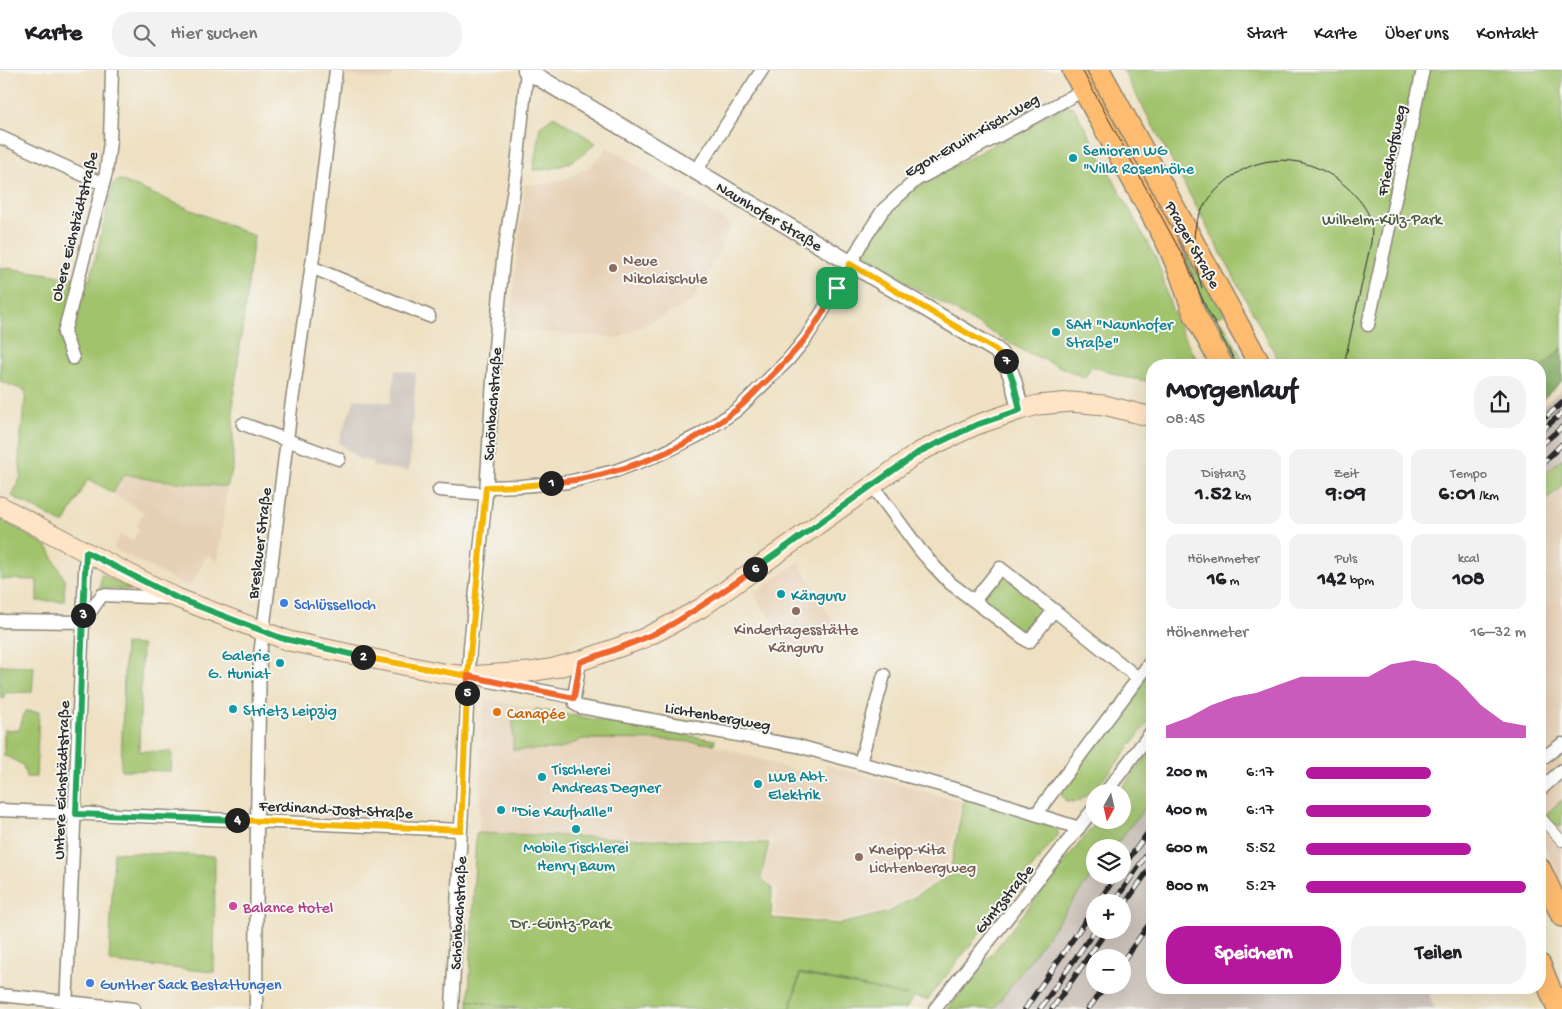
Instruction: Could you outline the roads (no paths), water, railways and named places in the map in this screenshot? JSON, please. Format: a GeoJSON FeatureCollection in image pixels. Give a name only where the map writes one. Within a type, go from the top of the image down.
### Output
{"type":"FeatureCollection","features":[{"type":"Feature","properties":{"kind":"main road","name":"Prager Straße"},"geometry":{"type":"LineString","coordinates":[[1074,70],[1168,244],[1194,313],[1219,359]]}},
{"type":"Feature","properties":{"kind":"main road","name":"Prager Straße"},"geometry":{"type":"LineString","coordinates":[[1100,70],[1257,359]]}},
{"type":"Feature","properties":{"kind":"main road"},"geometry":{"type":"LineString","coordinates":[[0,506],[177,598],[298,643],[468,676],[530,672],[580,662],[662,630],[701,608],[919,452],[976,425],[1020,410],[1055,403],[1086,402],[1146,415]]}},
{"type":"Feature","properties":{"kind":"main road"},"geometry":{"type":"LineString","coordinates":[[1546,882],[1562,916]]}},
{"type":"Feature","properties":{"kind":"main road"},"geometry":{"type":"LineString","coordinates":[[1546,980],[1558,1009]]}},
{"type":"Feature","properties":{"kind":"street","name":"Obere Eichstädtstraße"},"geometry":{"type":"LineString","coordinates":[[73,358],[64,333],[103,184],[110,141],[112,70]]}},
{"type":"Feature","properties":{"kind":"street","name":"Breslauer Straße"},"geometry":{"type":"LineString","coordinates":[[256,1009],[260,655],[336,70]]}},
{"type":"Feature","properties":{"kind":"street","name":"Naunhofer Straße"},"geometry":{"type":"LineString","coordinates":[[527,70],[996,350],[1004,358],[1008,367],[1020,410]]}},
{"type":"Feature","properties":{"kind":"street","name":"Schönbachstraße"},"geometry":{"type":"LineString","coordinates":[[452,1009],[468,676],[486,490],[503,260],[516,175],[527,70]]}},
{"type":"Feature","properties":{"kind":"street"},"geometry":{"type":"LineString","coordinates":[[696,171],[762,70]]}},
{"type":"Feature","properties":{"kind":"street","name":"Friedhofsweg"},"geometry":{"type":"LineString","coordinates":[[1368,324],[1423,70]]}},
{"type":"Feature","properties":{"kind":"street","name":"Egon-Erwin-Kisch-Weg"},"geometry":{"type":"LineString","coordinates":[[439,490],[486,490],[568,482],[615,471],[663,453],[701,434],[736,410],[788,360],[806,338],[883,210],[916,180],[1084,90]]}},
{"type":"Feature","properties":{"kind":"street"},"geometry":{"type":"LineString","coordinates":[[0,136],[103,184]]}},
{"type":"Feature","properties":{"kind":"street"},"geometry":{"type":"LineString","coordinates":[[311,267],[428,316]]}},
{"type":"Feature","properties":{"kind":"street"},"geometry":{"type":"LineString","coordinates":[[243,424],[339,459]]}},
{"type":"Feature","properties":{"kind":"street"},"geometry":{"type":"LineString","coordinates":[[872,484],[920,550],[950,583],[1029,642],[1054,610]]}},
{"type":"Feature","properties":{"kind":"street","name":"Untere Eichstädtstraße"},"geometry":{"type":"LineString","coordinates":[[66,1006],[76,814],[86,552]]}},
{"type":"Feature","properties":{"kind":"street"},"geometry":{"type":"LineString","coordinates":[[974,601],[1000,568],[1138,678]]}},
{"type":"Feature","properties":{"kind":"street"},"geometry":{"type":"LineString","coordinates":[[0,620],[83,622],[102,596],[177,598]]}},
{"type":"Feature","properties":{"kind":"street"},"geometry":{"type":"LineString","coordinates":[[574,698],[580,662]]}},
{"type":"Feature","properties":{"kind":"street"},"geometry":{"type":"LineString","coordinates":[[1036,814],[1146,668]]}},
{"type":"Feature","properties":{"kind":"street"},"geometry":{"type":"LineString","coordinates":[[860,763],[884,675]]}},
{"type":"Feature","properties":{"kind":"street","name":"Lichtenbergweg"},"geometry":{"type":"LineString","coordinates":[[468,676],[574,698],[575,704],[580,707],[798,746],[962,791],[1079,828]]}},
{"type":"Feature","properties":{"kind":"street"},"geometry":{"type":"LineString","coordinates":[[1112,784],[1146,739]]}},
{"type":"Feature","properties":{"kind":"street"},"geometry":{"type":"LineString","coordinates":[[1546,756],[1562,744]]}},
{"type":"Feature","properties":{"kind":"street"},"geometry":{"type":"LineString","coordinates":[[1546,785],[1562,770]]}},
{"type":"Feature","properties":{"kind":"street","name":"Ferdinand-Jost-Straße"},"geometry":{"type":"LineString","coordinates":[[0,810],[461,830]]}},
{"type":"Feature","properties":{"kind":"street","name":"Güntzstraße"},"geometry":{"type":"LineString","coordinates":[[935,1009],[1086,819]]}},
{"type":"Feature","properties":{"kind":"street"},"geometry":{"type":"LineString","coordinates":[[1546,824],[1562,841]]}},
{"type":"Feature","properties":{"kind":"street"},"geometry":{"type":"LineString","coordinates":[[0,995],[66,1006],[134,1009]]}},
{"type":"Feature","properties":{"kind":"tram line"},"geometry":{"type":"LineString","coordinates":[[1082,70],[1185,260],[1206,307],[1234,359]]}},
{"type":"Feature","properties":{"kind":"tram line"},"geometry":{"type":"LineString","coordinates":[[1202,288],[1195,256],[1196,224],[1203,207],[1224,183],[1256,164],[1273,161],[1308,164],[1324,171],[1340,181],[1354,194],[1366,210],[1372,227],[1371,242],[1345,359]]}},
{"type":"Feature","properties":{"kind":"railway"},"geometry":{"type":"LineString","coordinates":[[1547,416],[1562,403]]}},
{"type":"Feature","properties":{"kind":"railway"},"geometry":{"type":"LineString","coordinates":[[1546,427],[1562,413]]}},
{"type":"Feature","properties":{"kind":"railway"},"geometry":{"type":"LineString","coordinates":[[1546,441],[1562,427]]}},
{"type":"Feature","properties":{"kind":"railway"},"geometry":{"type":"LineString","coordinates":[[1546,460],[1562,444]]}},
{"type":"Feature","properties":{"kind":"railway"},"geometry":{"type":"LineString","coordinates":[[1131,856],[1146,835]]}},
{"type":"Feature","properties":{"kind":"railway"},"geometry":{"type":"LineString","coordinates":[[1120,894],[1146,856]]}},
{"type":"Feature","properties":{"kind":"railway"},"geometry":{"type":"LineString","coordinates":[[1131,895],[1146,874]]}},
{"type":"Feature","properties":{"kind":"railway"},"geometry":{"type":"LineString","coordinates":[[1104,894],[1111,884]]}},
{"type":"Feature","properties":{"kind":"railway"},"geometry":{"type":"LineString","coordinates":[[1025,1009],[1086,920]]}},
{"type":"Feature","properties":{"kind":"railway"},"geometry":{"type":"LineString","coordinates":[[1131,949],[1146,928]]}},
{"type":"Feature","properties":{"kind":"railway"},"geometry":{"type":"LineString","coordinates":[[1040,1009],[1089,939]]}},
{"type":"Feature","properties":{"kind":"railway"},"geometry":{"type":"LineString","coordinates":[[1052,1009],[1101,939]]}},
{"type":"Feature","properties":{"kind":"railway"},"geometry":{"type":"LineString","coordinates":[[1088,1009],[1099,994]]}},
{"type":"Feature","properties":{"kind":"place","name":"Senioren WG \"Villa Rosenhöhe"},"geometry":{"type":"Point","coordinates":[1073,158]}},
{"type":"Feature","properties":{"kind":"place","name":"Neue Nikolaischule"},"geometry":{"type":"Point","coordinates":[613,268]}},
{"type":"Feature","properties":{"kind":"place","name":"SAH \"Naunhofer Straße\""},"geometry":{"type":"Point","coordinates":[1056,332]}},
{"type":"Feature","properties":{"kind":"place","name":"Känguru"},"geometry":{"type":"Point","coordinates":[781,594]}},
{"type":"Feature","properties":{"kind":"place","name":"Schlüsselloch"},"geometry":{"type":"Point","coordinates":[284,603]}},
{"type":"Feature","properties":{"kind":"place","name":"Kindertagesstätte Känguru"},"geometry":{"type":"Point","coordinates":[796,611]}},
{"type":"Feature","properties":{"kind":"place","name":"Galerie G. Huniat"},"geometry":{"type":"Point","coordinates":[280,663]}},
{"type":"Feature","properties":{"kind":"place","name":"Strietz Leipzig"},"geometry":{"type":"Point","coordinates":[233,709]}},
{"type":"Feature","properties":{"kind":"place","name":"Canapée"},"geometry":{"type":"Point","coordinates":[497,712]}},
{"type":"Feature","properties":{"kind":"place","name":"Tischlerei Andreas Degner"},"geometry":{"type":"Point","coordinates":[542,777]}},
{"type":"Feature","properties":{"kind":"place","name":"LWB Abt. Elektrik"},"geometry":{"type":"Point","coordinates":[758,784]}},
{"type":"Feature","properties":{"kind":"place","name":"\"Die Kaufhalle\""},"geometry":{"type":"Point","coordinates":[501,810]}},
{"type":"Feature","properties":{"kind":"place","name":"Mobile Tischlerei Henry Baum"},"geometry":{"type":"Point","coordinates":[576,829]}},
{"type":"Feature","properties":{"kind":"place","name":"Kneipp-Kita Lichtenbergweg"},"geometry":{"type":"Point","coordinates":[859,857]}},
{"type":"Feature","properties":{"kind":"place","name":"Balance Hotel"},"geometry":{"type":"Point","coordinates":[233,906]}},
{"type":"Feature","properties":{"kind":"place","name":"Gunther Sack Bestattungen"},"geometry":{"type":"Point","coordinates":[90,983]}},
{"type":"Feature","properties":{"kind":"park label","name":"Wilhelm-Külz-Park"},"geometry":{"type":"Point","coordinates":[1382,218]}},
{"type":"Feature","properties":{"kind":"park label","name":"Dr.-Güntz-Park"},"geometry":{"type":"Point","coordinates":[561,922]}}]}
